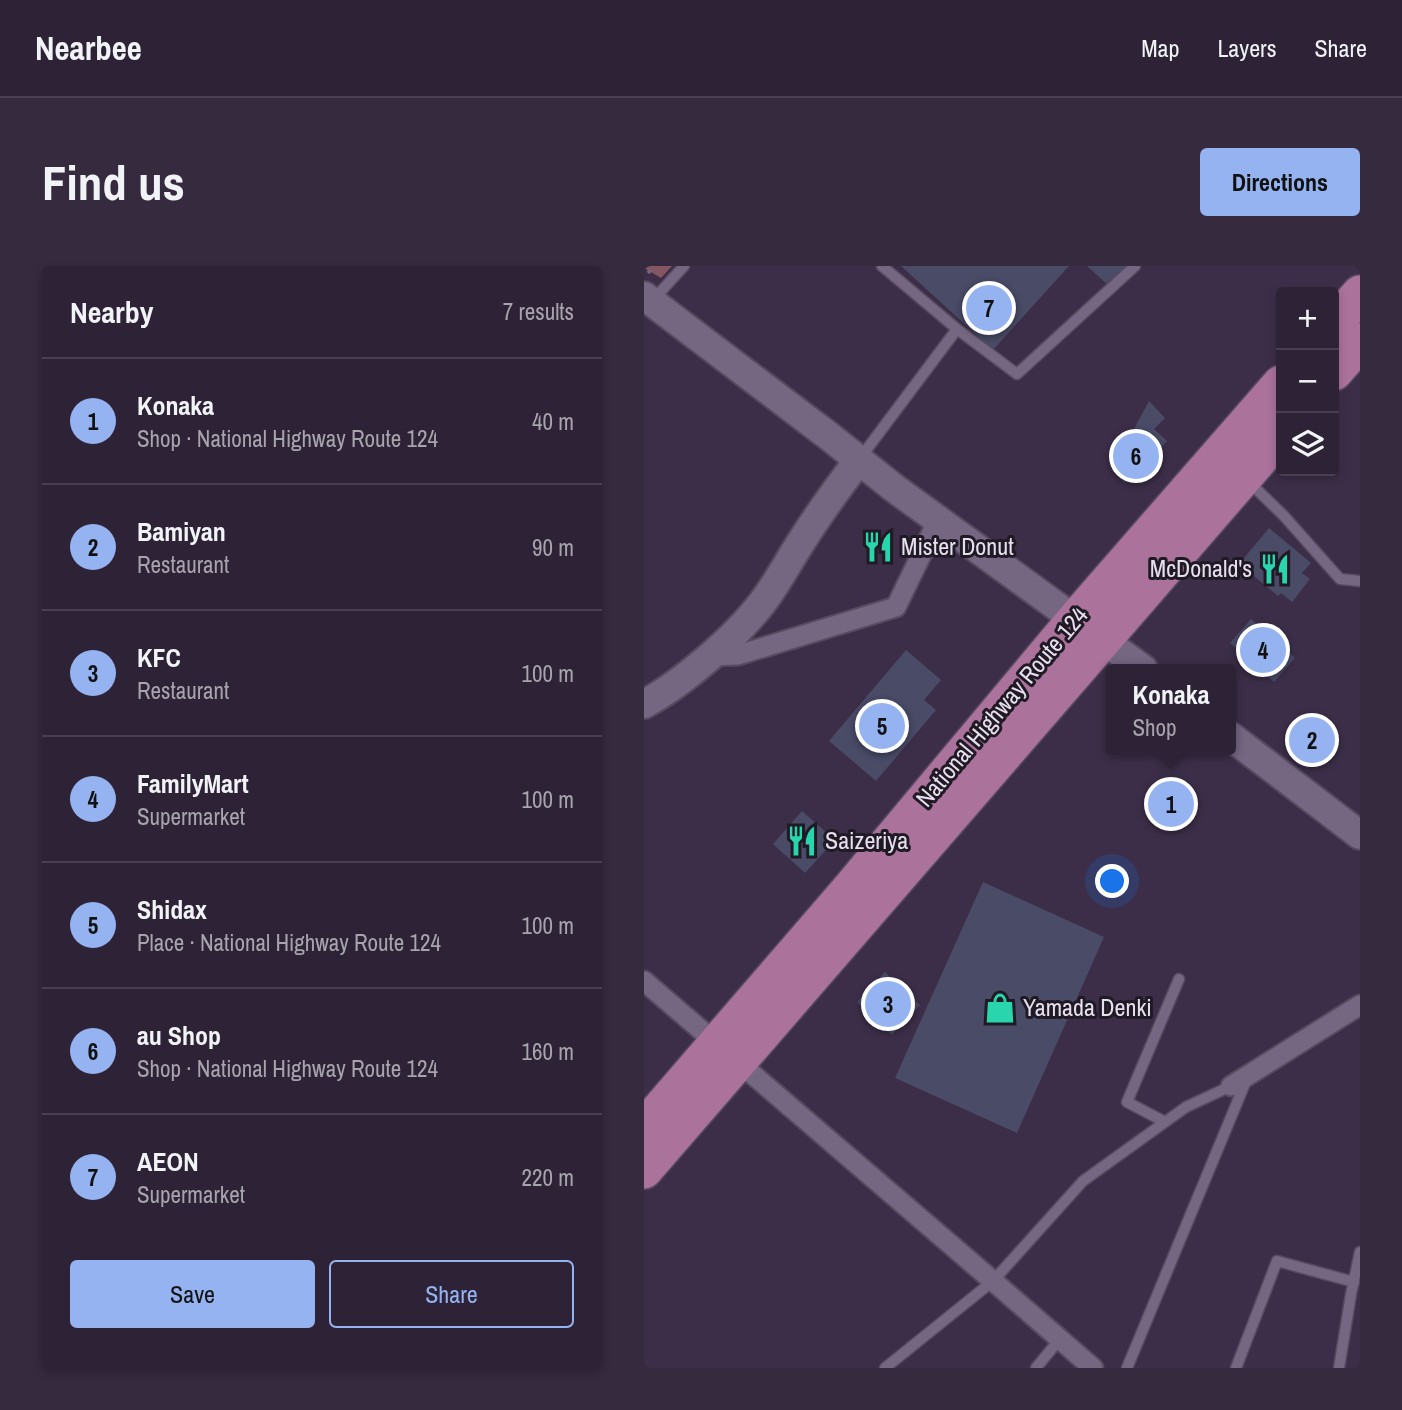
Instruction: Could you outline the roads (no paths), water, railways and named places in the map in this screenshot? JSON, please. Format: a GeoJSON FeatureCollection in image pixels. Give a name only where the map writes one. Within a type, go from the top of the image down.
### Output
{"type":"FeatureCollection","features":[{"type":"Feature","properties":{"kind":"highway"},"geometry":{"type":"LineString","coordinates":[[1339,318],[1360,294]]}},
{"type":"Feature","properties":{"kind":"highway"},"geometry":{"type":"LineString","coordinates":[[1339,366],[1360,342]]}},
{"type":"Feature","properties":{"kind":"highway","name":"National Highway Route 124"},"geometry":{"type":"LineString","coordinates":[[644,1170],[728,1051],[1089,630],[1276,390]]}},
{"type":"Feature","properties":{"kind":"highway","name":"National Highway Route 124"},"geometry":{"type":"LineString","coordinates":[[1089,630],[1244,477],[1276,439]]}},
{"type":"Feature","properties":{"kind":"highway","name":"National Highway Route 124"},"geometry":{"type":"LineString","coordinates":[[644,1128],[728,1051]]}},
{"type":"Feature","properties":{"kind":"street"},"geometry":{"type":"LineString","coordinates":[[646,292],[938,520],[1136,664]]}},
{"type":"Feature","properties":{"kind":"street"},"geometry":{"type":"LineString","coordinates":[[644,704],[679,681],[709,656],[762,603],[822,508],[859,460]]}},
{"type":"Feature","properties":{"kind":"street"},"geometry":{"type":"LineString","coordinates":[[709,656],[738,655],[896,607],[938,520]]}},
{"type":"Feature","properties":{"kind":"street"},"geometry":{"type":"LineString","coordinates":[[1236,741],[1360,835]]}},
{"type":"Feature","properties":{"kind":"street"},"geometry":{"type":"LineString","coordinates":[[644,981],[1093,1368]]}},
{"type":"Feature","properties":{"kind":"street"},"geometry":{"type":"LineString","coordinates":[[1231,1086],[1360,1005]]}},
{"type":"Feature","properties":{"kind":"lane"},"geometry":{"type":"LineString","coordinates":[[646,292],[684,266]]}},
{"type":"Feature","properties":{"kind":"lane"},"geometry":{"type":"LineString","coordinates":[[882,266],[957,329],[1017,374],[1136,266]]}},
{"type":"Feature","properties":{"kind":"lane"},"geometry":{"type":"LineString","coordinates":[[859,460],[957,329]]}},
{"type":"Feature","properties":{"kind":"lane"},"geometry":{"type":"LineString","coordinates":[[1244,477],[1284,516],[1340,579],[1360,581]]}},
{"type":"Feature","properties":{"kind":"lane"},"geometry":{"type":"LineString","coordinates":[[1165,1122],[1128,1102],[1179,979]]}},
{"type":"Feature","properties":{"kind":"lane"},"geometry":{"type":"LineString","coordinates":[[1127,1368],[1249,1074]]}},
{"type":"Feature","properties":{"kind":"lane"},"geometry":{"type":"LineString","coordinates":[[885,1368],[993,1281],[1083,1181],[1186,1107],[1231,1086]]}},
{"type":"Feature","properties":{"kind":"lane"},"geometry":{"type":"LineString","coordinates":[[1339,1368],[1360,1252]]}},
{"type":"Feature","properties":{"kind":"lane"},"geometry":{"type":"LineString","coordinates":[[1236,1368],[1276,1261],[1353,1282]]}},
{"type":"Feature","properties":{"kind":"lane"},"geometry":{"type":"LineString","coordinates":[[1036,1368],[1059,1340]]}},
{"type":"Feature","properties":{"kind":"place","name":"AEON"},"geometry":{"type":"Point","coordinates":[989,308]}},
{"type":"Feature","properties":{"kind":"place","name":"au Shop"},"geometry":{"type":"Point","coordinates":[1136,456]}},
{"type":"Feature","properties":{"kind":"place","name":"Mister Donut"},"geometry":{"type":"Point","coordinates":[878,547]}},
{"type":"Feature","properties":{"kind":"place","name":"McDonald's"},"geometry":{"type":"Point","coordinates":[1275,569]}},
{"type":"Feature","properties":{"kind":"place","name":"FamilyMart"},"geometry":{"type":"Point","coordinates":[1263,650]}},
{"type":"Feature","properties":{"kind":"place","name":"Shidax"},"geometry":{"type":"Point","coordinates":[882,726]}},
{"type":"Feature","properties":{"kind":"place","name":"Bamiyan"},"geometry":{"type":"Point","coordinates":[1312,740]}},
{"type":"Feature","properties":{"kind":"place","name":"Konaka"},"geometry":{"type":"Point","coordinates":[1171,804]}},
{"type":"Feature","properties":{"kind":"place","name":"Saizeriya"},"geometry":{"type":"Point","coordinates":[802,841]}},
{"type":"Feature","properties":{"kind":"place","name":"KFC"},"geometry":{"type":"Point","coordinates":[888,1004]}},
{"type":"Feature","properties":{"kind":"place","name":"Yamada Denki"},"geometry":{"type":"Point","coordinates":[1000,1008]}}]}
